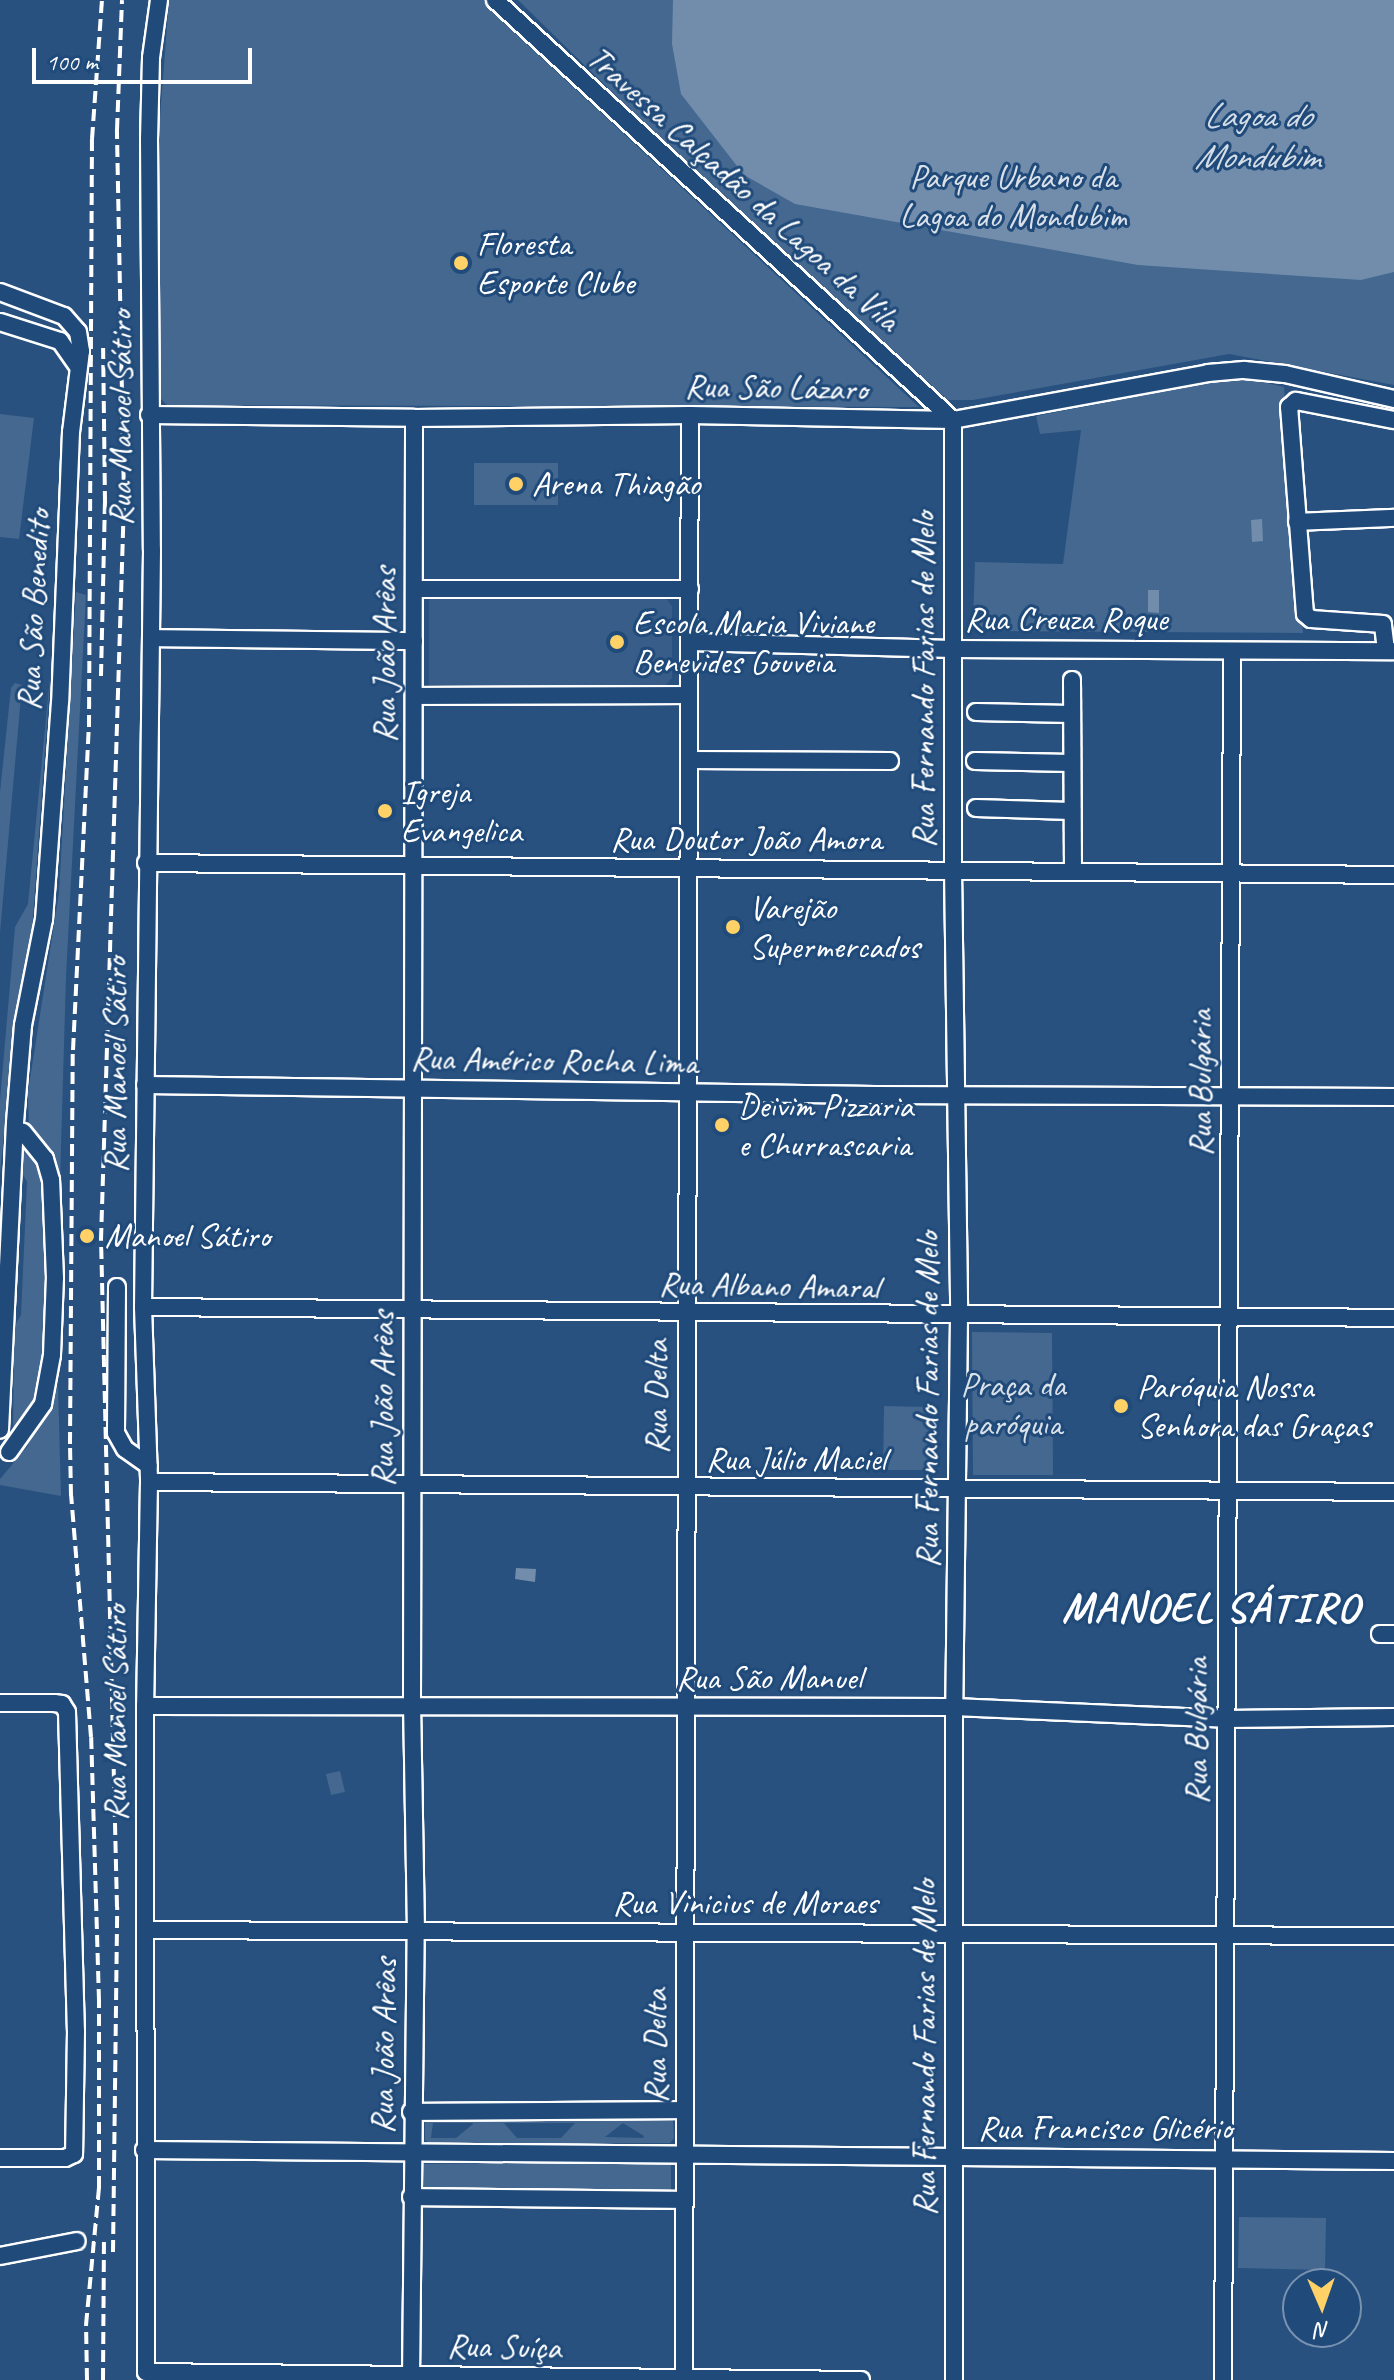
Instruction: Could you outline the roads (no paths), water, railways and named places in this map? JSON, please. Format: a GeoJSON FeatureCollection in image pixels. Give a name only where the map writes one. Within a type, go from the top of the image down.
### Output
{"type":"FeatureCollection","features":[{"type":"Feature","properties":{"kind":"street","name":"Rua Manoel Sátiro"},"geometry":{"type":"LineString","coordinates":[[146,2372],[145,1706],[149,1474],[143,1307],[151,638],[149,138],[151,58],[159,0]]}},
{"type":"Feature","properties":{"kind":"street","name":"Travessa Calçadão da Lagoa da Vila"},"geometry":{"type":"LineString","coordinates":[[495,0],[953,420]]}},
{"type":"Feature","properties":{"kind":"street","name":"Rua São Benedito"},"geometry":{"type":"LineString","coordinates":[[0,292],[64,316],[78,332],[81,351],[77,365],[46,904],[41,945],[23,1025],[15,1123],[0,1430]]}},
{"type":"Feature","properties":{"kind":"street"},"geometry":{"type":"LineString","coordinates":[[0,322],[60,341],[77,365]]}},
{"type":"Feature","properties":{"kind":"street","name":"Rua São Lázaro"},"geometry":{"type":"LineString","coordinates":[[149,415],[414,418],[690,415],[953,420],[1208,373],[1244,370],[1285,374],[1394,399]]}},
{"type":"Feature","properties":{"kind":"street"},"geometry":{"type":"LineString","coordinates":[[1390,651],[1383,624],[1306,617],[1290,404],[1296,401],[1394,420]]}},
{"type":"Feature","properties":{"kind":"street","name":"Rua Delta"},"geometry":{"type":"LineString","coordinates":[[684,2379],[690,415]]}},
{"type":"Feature","properties":{"kind":"street","name":"Rua João Arêas"},"geometry":{"type":"LineString","coordinates":[[411,2377],[411,2112],[416,1931],[412,1705],[414,418]]}},
{"type":"Feature","properties":{"kind":"street","name":"Rua Fernando Farias de Melo"},"geometry":{"type":"LineString","coordinates":[[953,420],[953,868],[959,1317],[954,1707],[954,2380]]}},
{"type":"Feature","properties":{"kind":"street"},"geometry":{"type":"LineString","coordinates":[[1297,522],[1394,518]]}},
{"type":"Feature","properties":{"kind":"street"},"geometry":{"type":"LineString","coordinates":[[414,589],[690,589]]}},
{"type":"Feature","properties":{"kind":"street"},"geometry":{"type":"LineString","coordinates":[[151,638],[414,641]]}},
{"type":"Feature","properties":{"kind":"street","name":"Rua Creuza Roque"},"geometry":{"type":"LineString","coordinates":[[690,642],[953,649],[1390,651]]}},
{"type":"Feature","properties":{"kind":"street","name":"Rua Bulgária"},"geometry":{"type":"LineString","coordinates":[[1223,2380],[1232,651]]}},
{"type":"Feature","properties":{"kind":"street"},"geometry":{"type":"LineString","coordinates":[[1072,680],[1073,872]]}},
{"type":"Feature","properties":{"kind":"street"},"geometry":{"type":"LineString","coordinates":[[414,696],[689,695]]}},
{"type":"Feature","properties":{"kind":"street"},"geometry":{"type":"LineString","coordinates":[[976,712],[1071,714]]}},
{"type":"Feature","properties":{"kind":"street"},"geometry":{"type":"LineString","coordinates":[[689,760],[890,761]]}},
{"type":"Feature","properties":{"kind":"street"},"geometry":{"type":"LineString","coordinates":[[975,761],[1071,763]]}},
{"type":"Feature","properties":{"kind":"street"},"geometry":{"type":"LineString","coordinates":[[976,808],[1071,811]]}},
{"type":"Feature","properties":{"kind":"street","name":"Rua Doutor João Amora"},"geometry":{"type":"LineString","coordinates":[[146,863],[689,870],[953,868],[1394,875]]}},
{"type":"Feature","properties":{"kind":"street","name":"Rua Américo Rocha Lima"},"geometry":{"type":"LineString","coordinates":[[145,1085],[688,1093],[1394,1097]]}},
{"type":"Feature","properties":{"kind":"street"},"geometry":{"type":"LineString","coordinates":[[9,1452],[43,1404],[52,1355],[55,1278],[51,1180],[45,1159],[23,1132]]}},
{"type":"Feature","properties":{"kind":"street"},"geometry":{"type":"LineString","coordinates":[[117,1287],[116,1433],[125,1449],[149,1474]]}},
{"type":"Feature","properties":{"kind":"street","name":"Rua Albano Amaral"},"geometry":{"type":"LineString","coordinates":[[143,1307],[959,1317],[1394,1318]]}},
{"type":"Feature","properties":{"kind":"street","name":"Rua Júlio Maciel"},"geometry":{"type":"LineString","coordinates":[[149,1474],[412,1485],[685,1489],[1394,1492]]}},
{"type":"Feature","properties":{"kind":"street","name":"Rua Manoel Sátiro"},"geometry":{"type":"LineString","coordinates":[[0,1703],[62,1704],[67,1712],[76,2031],[75,2150],[65,2158],[0,2158]]}},
{"type":"Feature","properties":{"kind":"street","name":"Rua São Manuel"},"geometry":{"type":"LineString","coordinates":[[145,1706],[954,1707],[1226,1719],[1394,1717]]}},
{"type":"Feature","properties":{"kind":"street","name":"Rua Vinicius de Moraes"},"geometry":{"type":"LineString","coordinates":[[145,1930],[684,1935],[954,1931],[1394,1936]]}},
{"type":"Feature","properties":{"kind":"street"},"geometry":{"type":"LineString","coordinates":[[411,2112],[685,2110]]}},
{"type":"Feature","properties":{"kind":"street","name":"Rua Francisco Glicério"},"geometry":{"type":"LineString","coordinates":[[144,2150],[1394,2161]]}},
{"type":"Feature","properties":{"kind":"street"},"geometry":{"type":"LineString","coordinates":[[411,2197],[685,2200]]}},
{"type":"Feature","properties":{"kind":"street"},"geometry":{"type":"LineString","coordinates":[[0,2256],[77,2241]]}},
{"type":"Feature","properties":{"kind":"street","name":"Rua Suíça"},"geometry":{"type":"LineString","coordinates":[[146,2372],[861,2380]]}},
{"type":"Feature","properties":{"kind":"water","name":"Lagoa do Mondubim"},"geometry":{"type":"Polygon","coordinates":[[[673,0],[1394,0],[1394,272],[1361,280],[1138,265],[795,204],[744,175],[681,94],[672,44],[673,0]]]}},
{"type":"Feature","properties":{"kind":"water"},"geometry":{"type":"Polygon","coordinates":[[[1262,519],[1263,541],[1252,542],[1251,520],[1262,519]]]}},
{"type":"Feature","properties":{"kind":"water"},"geometry":{"type":"Polygon","coordinates":[[[1148,590],[1159,590],[1159,613],[1148,612],[1148,590]]]}},
{"type":"Feature","properties":{"kind":"water"},"geometry":{"type":"Polygon","coordinates":[[[516,1568],[536,1569],[535,1582],[515,1579],[516,1568]]]}},
{"type":"Feature","properties":{"kind":"railway"},"geometry":{"type":"LineString","coordinates":[[87,2380],[86,2325],[99,2188],[99,2001],[91,1737],[71,1496],[70,1444],[73,1050],[89,727],[92,139],[102,0]]}},
{"type":"Feature","properties":{"kind":"railway"},"geometry":{"type":"LineString","coordinates":[[113,2252],[117,1907],[101,1240],[124,499],[117,130],[122,0]]}},
{"type":"Feature","properties":{"kind":"railway"},"geometry":{"type":"LineString","coordinates":[[101,676],[105,503],[103,348]]}},
{"type":"Feature","properties":{"kind":"railway"},"geometry":{"type":"LineString","coordinates":[[103,2380],[104,2238]]}},
{"type":"Feature","properties":{"kind":"place","name":"Floresta Esporte Clube"},"geometry":{"type":"Point","coordinates":[461,263]}},
{"type":"Feature","properties":{"kind":"place","name":"Arena Thiagão"},"geometry":{"type":"Point","coordinates":[516,484]}},
{"type":"Feature","properties":{"kind":"place","name":"Escola Maria Viviane Benevides Gouveia"},"geometry":{"type":"Point","coordinates":[617,642]}},
{"type":"Feature","properties":{"kind":"place","name":"Igreja Evangelica"},"geometry":{"type":"Point","coordinates":[385,811]}},
{"type":"Feature","properties":{"kind":"place","name":"Varejão Supermercados"},"geometry":{"type":"Point","coordinates":[733,927]}},
{"type":"Feature","properties":{"kind":"place","name":"Deivim Pizzaria e Churrascaria"},"geometry":{"type":"Point","coordinates":[722,1125]}},
{"type":"Feature","properties":{"kind":"place","name":"Manoel Sátiro"},"geometry":{"type":"Point","coordinates":[87,1236]}},
{"type":"Feature","properties":{"kind":"place","name":"Paróquia Nossa Senhora das Graças"},"geometry":{"type":"Point","coordinates":[1121,1406]}},
{"type":"Feature","properties":{"kind":"district","name":"MANOEL SÁTIRO"},"geometry":{"type":"Point","coordinates":[1211,1608]}},
{"type":"Feature","properties":{"kind":"park label","name":"Parque Urbano da Lagoa do Mondubim"},"geometry":{"type":"Point","coordinates":[1013,196]}},
{"type":"Feature","properties":{"kind":"park label","name":"Praça da paróquia"},"geometry":{"type":"Point","coordinates":[1013,1404]}}]}
